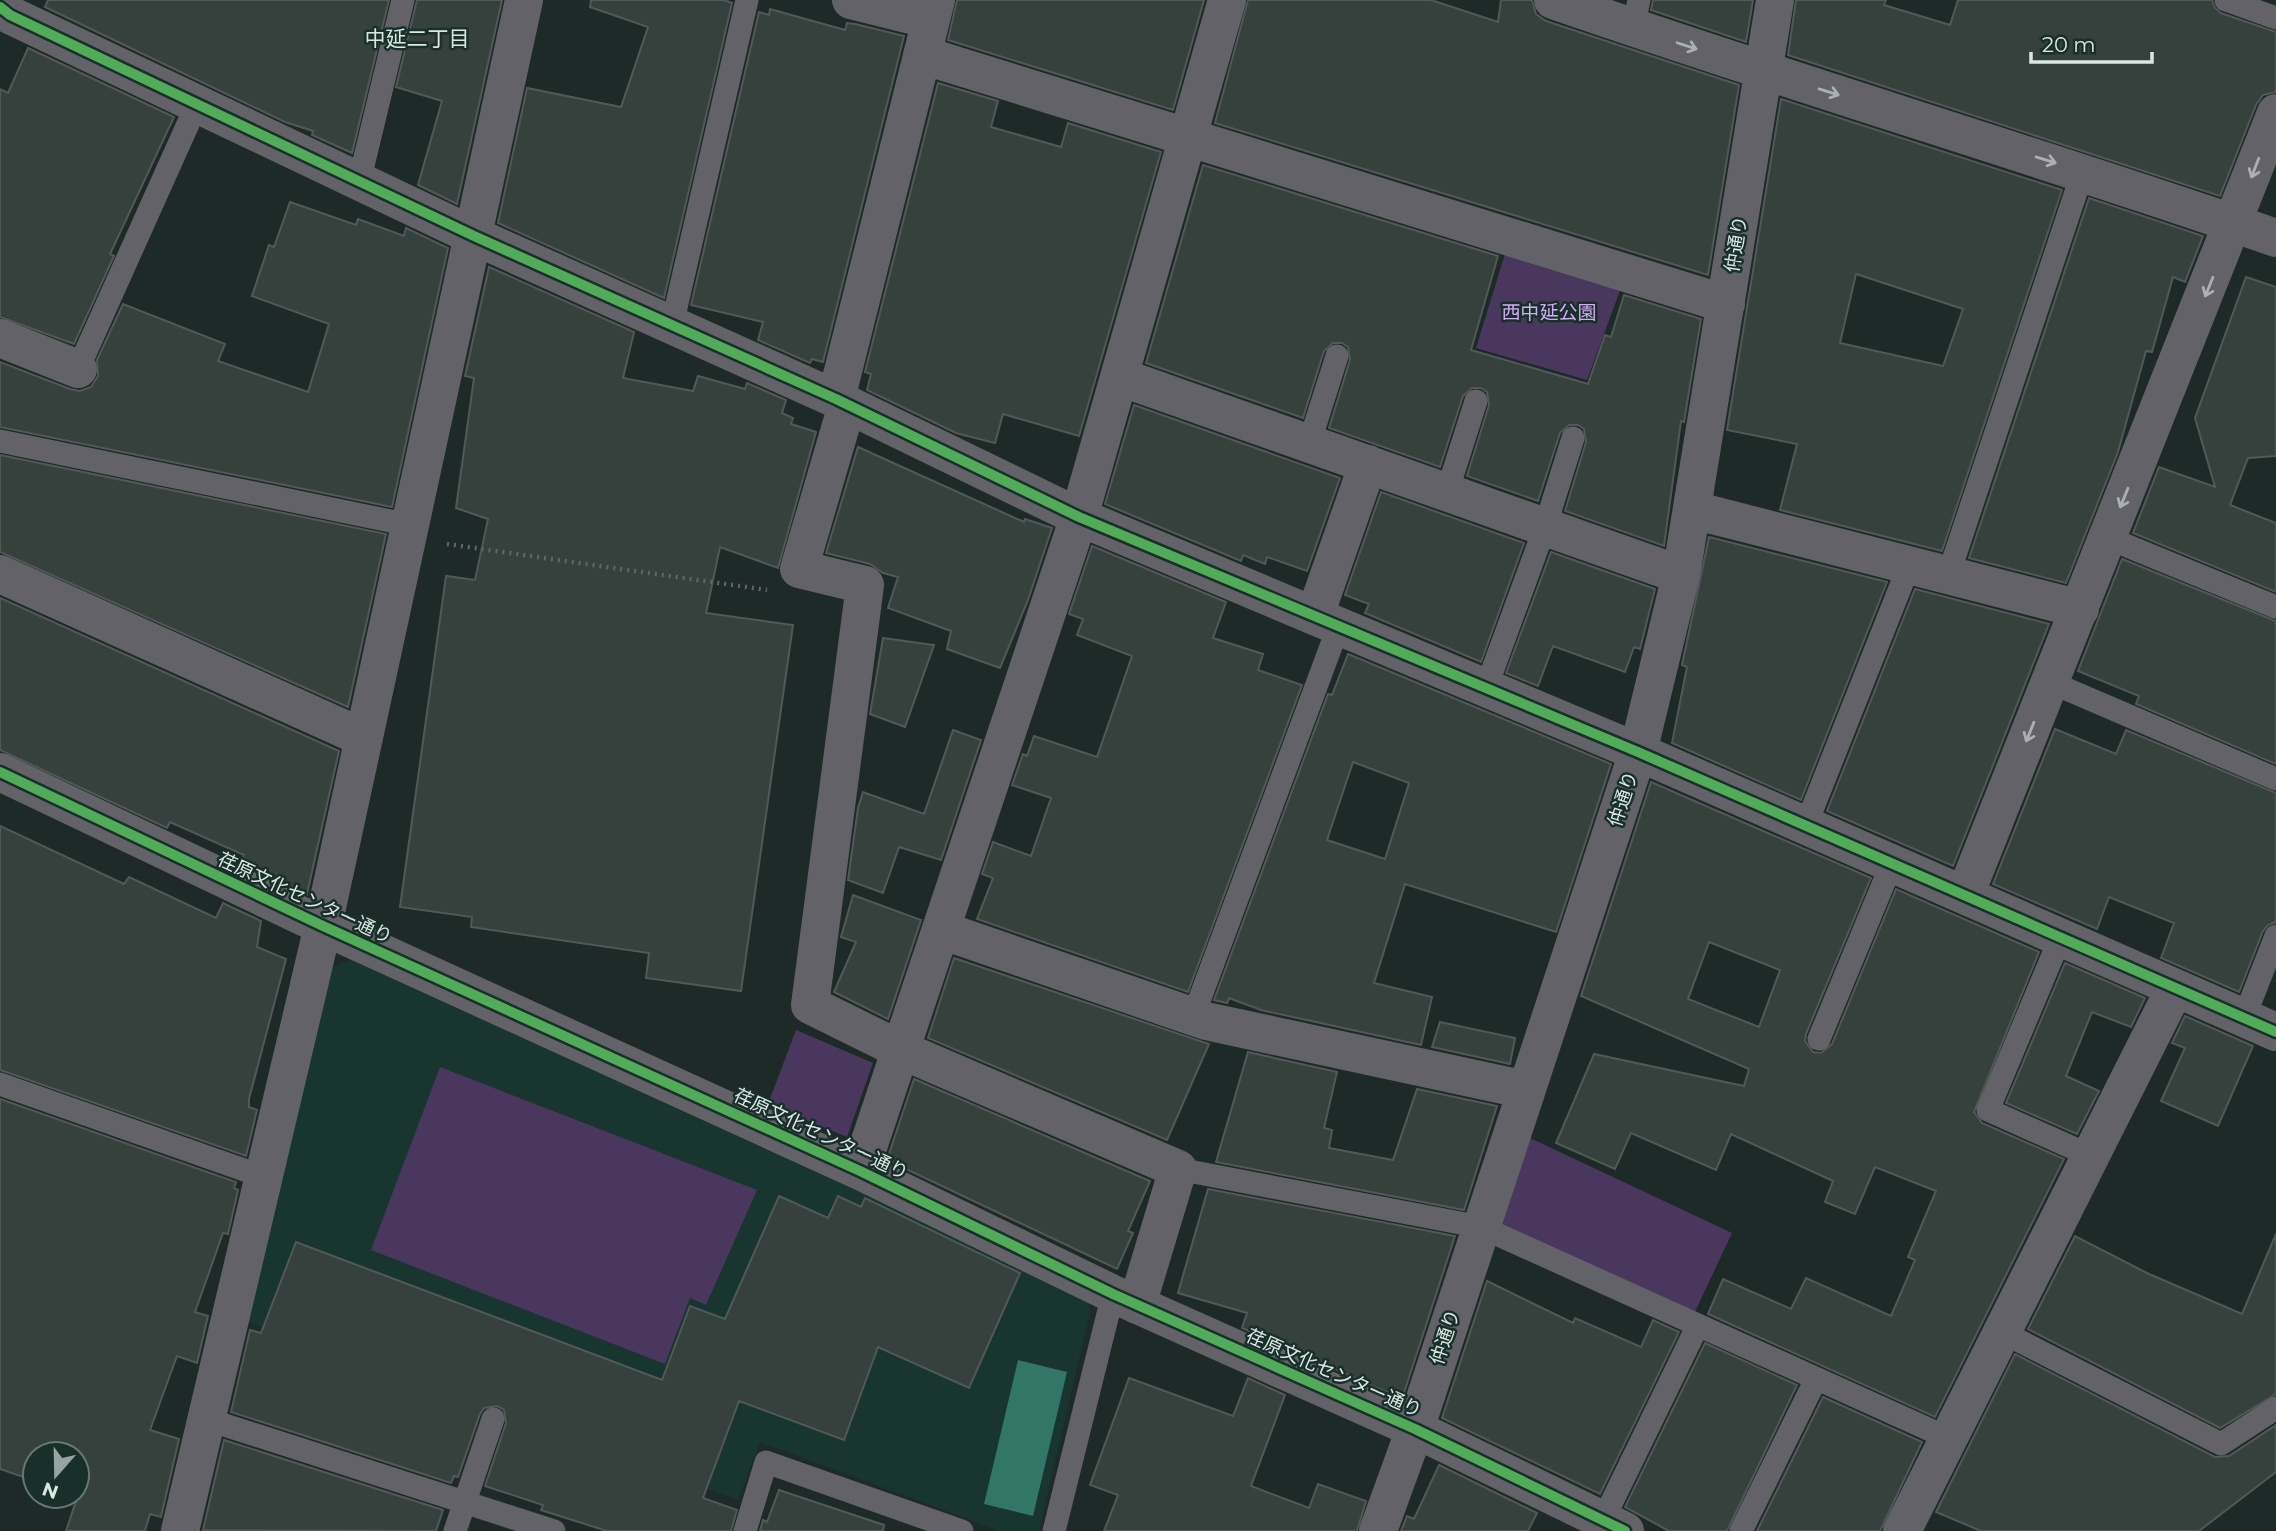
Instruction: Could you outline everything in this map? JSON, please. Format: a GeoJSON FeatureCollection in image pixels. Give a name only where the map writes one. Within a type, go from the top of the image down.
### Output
{"type":"FeatureCollection","features":[{"type":"Feature","properties":{"kind":"street"},"geometry":{"type":"LineString","coordinates":[[180,1531],[323,926],[524,0]]}},
{"type":"Feature","properties":{"kind":"street"},"geometry":{"type":"LineString","coordinates":[[851,0],[930,25],[1187,138],[1726,304]]}},
{"type":"Feature","properties":{"kind":"street"},"geometry":{"type":"LineString","coordinates":[[860,1171],[1079,517],[1227,0]]}},
{"type":"Feature","properties":{"kind":"street"},"geometry":{"type":"LineString","coordinates":[[1553,0],[1636,14],[1764,71],[2083,171],[2276,238]]}},
{"type":"Feature","properties":{"kind":"street","name":"仲通り"},"geometry":{"type":"LineString","coordinates":[[1378,1531],[1415,1429],[1638,752],[1681,575],[1693,510],[1775,0]]}},
{"type":"Feature","properties":{"kind":"street"},"geometry":{"type":"LineString","coordinates":[[5,14],[474,236],[841,402],[1079,517],[1638,752],[2260,1025]]}},
{"type":"Feature","properties":{"kind":"street"},"geometry":{"type":"LineString","coordinates":[[930,25],[799,569],[865,585],[810,1005],[901,1050],[1178,1169],[1125,1299]]}},
{"type":"Feature","properties":{"kind":"street"},"geometry":{"type":"LineString","coordinates":[[1965,895],[2276,113]]}},
{"type":"Feature","properties":{"kind":"street"},"geometry":{"type":"LineString","coordinates":[[0,338],[78,369]]}},
{"type":"Feature","properties":{"kind":"street"},"geometry":{"type":"LineString","coordinates":[[1120,377],[1681,575]]}},
{"type":"Feature","properties":{"kind":"street"},"geometry":{"type":"LineString","coordinates":[[1327,620],[1368,464]]}},
{"type":"Feature","properties":{"kind":"street"},"geometry":{"type":"LineString","coordinates":[[1693,510],[1910,563],[2080,609]]}},
{"type":"Feature","properties":{"kind":"street"},"geometry":{"type":"LineString","coordinates":[[0,574],[364,738]]}},
{"type":"Feature","properties":{"kind":"street","name":"荏原文化センター通り"},"geometry":{"type":"LineString","coordinates":[[0,772],[323,926],[860,1171],[1125,1299],[1415,1429],[1614,1526]]}},
{"type":"Feature","properties":{"kind":"street"},"geometry":{"type":"LineString","coordinates":[[941,930],[1193,1017],[1527,1090]]}},
{"type":"Feature","properties":{"kind":"street"},"geometry":{"type":"LineString","coordinates":[[1902,1531],[2175,988]]}},
{"type":"Feature","properties":{"kind":"lane"},"geometry":{"type":"LineString","coordinates":[[359,182],[403,0]]}},
{"type":"Feature","properties":{"kind":"lane"},"geometry":{"type":"LineString","coordinates":[[672,325],[747,0]]}},
{"type":"Feature","properties":{"kind":"lane"},"geometry":{"type":"LineString","coordinates":[[2226,0],[2276,18]]}},
{"type":"Feature","properties":{"kind":"lane"},"geometry":{"type":"LineString","coordinates":[[78,369],[197,104]]}},
{"type":"Feature","properties":{"kind":"lane"},"geometry":{"type":"LineString","coordinates":[[1949,573],[2083,171]]}},
{"type":"Feature","properties":{"kind":"lane"},"geometry":{"type":"LineString","coordinates":[[1308,443],[1337,356]]}},
{"type":"Feature","properties":{"kind":"lane"},"geometry":{"type":"LineString","coordinates":[[1447,492],[1476,401]]}},
{"type":"Feature","properties":{"kind":"lane"},"geometry":{"type":"LineString","coordinates":[[1486,688],[1545,527],[1573,438]]}},
{"type":"Feature","properties":{"kind":"lane"},"geometry":{"type":"LineString","coordinates":[[0,441],[409,531]]}},
{"type":"Feature","properties":{"kind":"lane"},"geometry":{"type":"LineString","coordinates":[[2108,538],[2276,607]]}},
{"type":"Feature","properties":{"kind":"lane"},"geometry":{"type":"LineString","coordinates":[[1806,825],[1910,563]]}},
{"type":"Feature","properties":{"kind":"lane"},"geometry":{"type":"LineString","coordinates":[[1193,1017],[1327,620]]}},
{"type":"Feature","properties":{"kind":"lane"},"geometry":{"type":"LineString","coordinates":[[2050,682],[2276,779]]}},
{"type":"Feature","properties":{"kind":"lane"},"geometry":{"type":"LineString","coordinates":[[1819,1039],[1892,863]]}},
{"type":"Feature","properties":{"kind":"lane"},"geometry":{"type":"LineString","coordinates":[[2060,936],[1988,1110],[2091,1156]]}},
{"type":"Feature","properties":{"kind":"lane"},"geometry":{"type":"LineString","coordinates":[[2260,1025],[2276,936]]}},
{"type":"Feature","properties":{"kind":"lane"},"geometry":{"type":"LineString","coordinates":[[0,1084],[264,1177]]}},
{"type":"Feature","properties":{"kind":"lane"},"geometry":{"type":"LineString","coordinates":[[1178,1169],[1481,1227],[1948,1438]]}},
{"type":"Feature","properties":{"kind":"lane"},"geometry":{"type":"LineString","coordinates":[[1055,1531],[1125,1299]]}},
{"type":"Feature","properties":{"kind":"lane"},"geometry":{"type":"LineString","coordinates":[[1614,1526],[1698,1325]]}},
{"type":"Feature","properties":{"kind":"lane"},"geometry":{"type":"LineString","coordinates":[[2002,1332],[2221,1444],[2276,1408]]}},
{"type":"Feature","properties":{"kind":"lane"},"geometry":{"type":"LineString","coordinates":[[1741,1531],[1816,1379]]}},
{"type":"Feature","properties":{"kind":"lane"},"geometry":{"type":"LineString","coordinates":[[206,1419],[554,1531]]}},
{"type":"Feature","properties":{"kind":"lane"},"geometry":{"type":"LineString","coordinates":[[455,1531],[493,1419]]}},
{"type":"Feature","properties":{"kind":"lane"},"geometry":{"type":"LineString","coordinates":[[745,1531],[766,1462],[961,1531]]}},
{"type":"Feature","properties":{"kind":"path"},"geometry":{"type":"LineString","coordinates":[[409,531],[779,592]]}},
{"type":"Feature","properties":{"kind":"shaded area"},"geometry":{"type":"Polygon","coordinates":[[[351,960],[1087,1294],[1090,1313],[1039,1531],[1000,1531],[760,1442],[738,1500],[246,1321],[329,969],[351,960]]]}},
{"type":"Feature","properties":{"kind":"shaded area"},"geometry":{"type":"Polygon","coordinates":[[[1018,1360],[1067,1372],[1033,1516],[984,1504],[1018,1360]]]}},
{"type":"Feature","properties":{"kind":"green space","name":"西中延公園"},"geometry":{"type":"Polygon","coordinates":[[[1509,241],[1625,277],[1587,380],[1476,348],[1509,241]]]}},
{"type":"Feature","properties":{"kind":"green space"},"geometry":{"type":"Polygon","coordinates":[[[796,1030],[873,1063],[847,1137],[768,1104],[796,1030]]]}},
{"type":"Feature","properties":{"kind":"green space"},"geometry":{"type":"Polygon","coordinates":[[[440,1067],[757,1190],[706,1305],[690,1298],[665,1364],[371,1250],[440,1067]]]}},
{"type":"Feature","properties":{"kind":"green space"},"geometry":{"type":"Polygon","coordinates":[[[1530,1138],[1732,1233],[1692,1318],[1501,1229],[1530,1138]]]}},
{"type":"Feature","properties":{"kind":"building"},"geometry":{"type":"Polygon","coordinates":[[[48,0],[389,0],[352,153],[312,135],[313,131],[285,122],[45,7],[48,0]]]}},
{"type":"Feature","properties":{"kind":"building"},"geometry":{"type":"Polygon","coordinates":[[[417,0],[502,0],[457,204],[418,185],[442,101],[396,87],[417,0]]]}},
{"type":"Feature","properties":{"kind":"building"},"geometry":{"type":"Polygon","coordinates":[[[591,0],[724,0],[732,3],[664,298],[498,223],[527,88],[621,107],[648,27],[590,7],[591,0]]]}},
{"type":"Feature","properties":{"kind":"building"},"geometry":{"type":"Polygon","coordinates":[[[957,0],[1204,0],[1173,110],[948,40],[957,0]]]}},
{"type":"Feature","properties":{"kind":"building"},"geometry":{"type":"Polygon","coordinates":[[[1248,0],[1431,0],[1498,22],[1501,0],[1532,0],[1536,14],[1546,21],[1739,85],[1708,275],[1215,123],[1248,0]]]}},
{"type":"Feature","properties":{"kind":"building"},"geometry":{"type":"Polygon","coordinates":[[[1653,0],[1753,0],[1746,42],[1651,10],[1653,0]]]}},
{"type":"Feature","properties":{"kind":"building"},"geometry":{"type":"Polygon","coordinates":[[[1796,0],[1886,0],[1884,5],[1950,25],[1958,0],[2212,0],[2221,13],[2276,32],[2276,92],[2263,95],[2256,105],[2220,196],[1788,55],[1796,0]]]}},
{"type":"Feature","properties":{"kind":"building"},"geometry":{"type":"Polygon","coordinates":[[[770,9],[845,30],[847,23],[904,36],[823,362],[812,359],[810,363],[758,340],[763,322],[691,305],[759,12],[769,15],[770,9]]]}},
{"type":"Feature","properties":{"kind":"building"},"geometry":{"type":"Polygon","coordinates":[[[28,48],[174,117],[110,254],[114,256],[74,344],[0,317],[0,89],[8,93],[28,48]]]}},
{"type":"Feature","properties":{"kind":"building"},"geometry":{"type":"Polygon","coordinates":[[[938,83],[998,101],[991,127],[1061,147],[1068,123],[1161,152],[1079,436],[1003,414],[995,443],[956,433],[867,390],[871,374],[865,372],[938,83]]]}},
{"type":"Feature","properties":{"kind":"building"},"geometry":{"type":"Polygon","coordinates":[[[1781,99],[2062,190],[1942,551],[1780,510],[1797,444],[1727,430],[1781,99]],[[1856,274],[1840,343],[1943,366],[1963,309],[1856,274]]]}},
{"type":"Feature","properties":{"kind":"building"},"geometry":{"type":"Polygon","coordinates":[[[1203,165],[1498,256],[1471,350],[1588,384],[1605,335],[1611,337],[1624,295],[1701,319],[1684,422],[1681,421],[1664,546],[1565,511],[1586,442],[1584,429],[1578,425],[1569,425],[1560,433],[1538,501],[1467,476],[1489,405],[1487,392],[1481,388],[1472,388],[1463,396],[1440,467],[1329,428],[1350,360],[1348,347],[1342,343],[1333,343],[1324,351],[1303,418],[1146,363],[1203,165]]]}},
{"type":"Feature","properties":{"kind":"building"},"geometry":{"type":"Polygon","coordinates":[[[2089,198],[2203,236],[2185,282],[2173,277],[2152,352],[2146,351],[2118,452],[2066,583],[1969,558],[2089,198]]]}},
{"type":"Feature","properties":{"kind":"building"},"geometry":{"type":"Polygon","coordinates":[[[290,202],[356,225],[358,219],[404,236],[406,228],[448,248],[392,507],[0,427],[0,362],[70,389],[80,391],[91,387],[98,376],[97,360],[123,304],[225,344],[218,361],[308,392],[329,324],[252,296],[269,245],[274,247],[290,202]]]}},
{"type":"Feature","properties":{"kind":"building"},"geometry":{"type":"Polygon","coordinates":[[[489,267],[634,332],[623,378],[693,391],[698,376],[745,389],[747,383],[786,400],[782,413],[793,418],[791,424],[816,432],[778,568],[720,547],[706,613],[793,625],[741,991],[646,978],[649,953],[471,927],[472,917],[400,907],[446,576],[475,580],[488,519],[456,508],[474,378],[465,376],[489,267]]]}},
{"type":"Feature","properties":{"kind":"building"},"geometry":{"type":"Polygon","coordinates":[[[2246,277],[2276,287],[2276,456],[2248,458],[2230,505],[2276,523],[2276,592],[2133,533],[2159,467],[2215,487],[2195,418],[2246,277]]]}},
{"type":"Feature","properties":{"kind":"building"},"geometry":{"type":"Polygon","coordinates":[[[1134,405],[1340,478],[1307,571],[1267,557],[1265,564],[1243,555],[1241,561],[1105,504],[1134,405]]]}},
{"type":"Feature","properties":{"kind":"building"},"geometry":{"type":"Polygon","coordinates":[[[858,447],[1024,522],[1025,519],[1052,528],[1028,600],[1000,668],[947,649],[951,631],[888,608],[898,577],[883,573],[870,564],[826,553],[858,447]]]}},
{"type":"Feature","properties":{"kind":"building"},"geometry":{"type":"Polygon","coordinates":[[[0,455],[386,534],[348,707],[0,552],[0,455]]]}},
{"type":"Feature","properties":{"kind":"building"},"geometry":{"type":"Polygon","coordinates":[[[1381,492],[1524,543],[1481,662],[1365,613],[1369,604],[1345,595],[1381,492]]]}},
{"type":"Feature","properties":{"kind":"building"},"geometry":{"type":"Polygon","coordinates":[[[1709,537],[1887,582],[1801,800],[1672,743],[1687,667],[1682,665],[1709,537]]]}},
{"type":"Feature","properties":{"kind":"building"},"geometry":{"type":"Polygon","coordinates":[[[1092,546],[1226,602],[1213,638],[1263,654],[1258,670],[1302,685],[1188,992],[977,919],[993,878],[982,874],[993,842],[1031,856],[1051,798],[1012,785],[1023,754],[1027,756],[1034,736],[1097,757],[1132,656],[1077,635],[1083,619],[1069,614],[1092,546]]]}},
{"type":"Feature","properties":{"kind":"building"},"geometry":{"type":"Polygon","coordinates":[[[1551,552],[1655,589],[1640,649],[1634,647],[1625,672],[1553,646],[1538,686],[1506,673],[1551,552]]]}},
{"type":"Feature","properties":{"kind":"building"},"geometry":{"type":"Polygon","coordinates":[[[2122,559],[2276,621],[2276,764],[2136,704],[2139,696],[2078,671],[2122,559]]]}},
{"type":"Feature","properties":{"kind":"building"},"geometry":{"type":"Polygon","coordinates":[[[1915,589],[2049,624],[1953,866],[1827,811],[1915,589]]]}},
{"type":"Feature","properties":{"kind":"building"},"geometry":{"type":"Polygon","coordinates":[[[0,598],[339,751],[307,894],[241,863],[244,855],[170,822],[167,828],[0,750],[0,598]]]}},
{"type":"Feature","properties":{"kind":"building"},"geometry":{"type":"Polygon","coordinates":[[[883,638],[934,645],[905,727],[870,714],[883,638]]]}},
{"type":"Feature","properties":{"kind":"building"},"geometry":{"type":"Polygon","coordinates":[[[1348,654],[1611,764],[1556,932],[1405,884],[1374,983],[1432,997],[1421,1045],[1261,1010],[1229,998],[1227,1003],[1214,1000],[1328,694],[1332,695],[1348,654]],[[1353,762],[1327,840],[1385,859],[1409,783],[1353,762]]]}},
{"type":"Feature","properties":{"kind":"building"},"geometry":{"type":"Polygon","coordinates":[[[2055,729],[2116,754],[2126,730],[2276,793],[2276,922],[2263,931],[2239,992],[2161,958],[2174,923],[2109,897],[2097,929],[1993,884],[2055,729]]]}},
{"type":"Feature","properties":{"kind":"building"},"geometry":{"type":"Polygon","coordinates":[[[953,730],[981,740],[941,860],[899,847],[883,893],[848,880],[858,808],[863,792],[924,814],[953,730]]]}},
{"type":"Feature","properties":{"kind":"building"},"geometry":{"type":"Polygon","coordinates":[[[1651,782],[1871,878],[1806,1034],[1805,1041],[1813,1052],[1821,1053],[1832,1044],[1896,889],[2039,952],[1974,1112],[1982,1123],[2064,1159],[1935,1417],[1708,1314],[1723,1279],[1791,1309],[1806,1278],[1891,1316],[1915,1260],[1908,1257],[1936,1191],[1875,1167],[1855,1214],[1825,1202],[1833,1181],[1731,1134],[1716,1170],[1631,1133],[1615,1169],[1556,1143],[1594,1054],[1744,1086],[1749,1069],[1581,996],[1651,782]],[[1709,942],[1688,999],[1759,1027],[1780,970],[1709,942]]]}},
{"type":"Feature","properties":{"kind":"building"},"geometry":{"type":"Polygon","coordinates":[[[0,826],[124,884],[129,877],[216,918],[223,903],[261,921],[257,947],[286,959],[249,1099],[249,1107],[257,1110],[246,1156],[0,1070],[0,826]]]}},
{"type":"Feature","properties":{"kind":"building"},"geometry":{"type":"Polygon","coordinates":[[[853,895],[921,920],[888,1019],[834,992],[856,942],[841,937],[853,895]]]}},
{"type":"Feature","properties":{"kind":"building"},"geometry":{"type":"Polygon","coordinates":[[[954,958],[1209,1044],[1167,1140],[928,1038],[954,958]]]}},
{"type":"Feature","properties":{"kind":"building"},"geometry":{"type":"Polygon","coordinates":[[[2065,963],[2145,998],[2131,1027],[2092,1012],[2066,1076],[2099,1091],[2077,1134],[2006,1103],[2065,963]]]}},
{"type":"Feature","properties":{"kind":"building"},"geometry":{"type":"Polygon","coordinates":[[[2185,1016],[2253,1046],[2218,1126],[2161,1101],[2185,1048],[2172,1043],[2185,1016]]]}},
{"type":"Feature","properties":{"kind":"building"},"geometry":{"type":"Polygon","coordinates":[[[1440,1022],[1515,1038],[1510,1064],[1432,1047],[1440,1022]]]}},
{"type":"Feature","properties":{"kind":"building"},"geometry":{"type":"Polygon","coordinates":[[[1248,1052],[1337,1072],[1324,1128],[1332,1130],[1329,1148],[1393,1160],[1417,1089],[1497,1106],[1464,1210],[1216,1162],[1248,1052]]]}},
{"type":"Feature","properties":{"kind":"building"},"geometry":{"type":"Polygon","coordinates":[[[914,1079],[1150,1181],[1128,1231],[1133,1233],[1117,1269],[887,1160],[914,1079]]]}},
{"type":"Feature","properties":{"kind":"building"},"geometry":{"type":"Polygon","coordinates":[[[0,1099],[236,1182],[234,1188],[238,1190],[228,1234],[223,1233],[195,1312],[208,1316],[197,1363],[177,1356],[150,1430],[179,1439],[161,1517],[150,1514],[145,1531],[66,1531],[73,1510],[91,1510],[91,1440],[21,1440],[21,1476],[0,1469],[0,1099]]]}},
{"type":"Feature","properties":{"kind":"building"},"geometry":{"type":"Polygon","coordinates":[[[1208,1189],[1455,1236],[1402,1399],[1242,1328],[1247,1313],[1178,1293],[1208,1189]]]}},
{"type":"Feature","properties":{"kind":"building"},"geometry":{"type":"Polygon","coordinates":[[[779,1196],[828,1218],[838,1196],[861,1207],[865,1198],[1020,1273],[969,1388],[878,1347],[844,1440],[739,1401],[703,1498],[737,1510],[731,1531],[607,1531],[541,1510],[543,1505],[485,1486],[506,1423],[504,1410],[497,1406],[484,1408],[480,1414],[458,1477],[454,1476],[451,1483],[231,1412],[250,1330],[261,1333],[296,1242],[662,1380],[690,1306],[725,1319],[779,1196]]]}},
{"type":"Feature","properties":{"kind":"building"},"geometry":{"type":"Polygon","coordinates":[[[2276,1234],[2276,1394],[2220,1428],[2028,1329],[2075,1236],[2149,1274],[2242,1314],[2276,1234]]]}},
{"type":"Feature","properties":{"kind":"building"},"geometry":{"type":"Polygon","coordinates":[[[1487,1281],[1573,1323],[1575,1318],[1641,1347],[1653,1320],[1679,1332],[1600,1494],[1442,1418],[1487,1281]]]}},
{"type":"Feature","properties":{"kind":"building"},"geometry":{"type":"Polygon","coordinates":[[[1705,1343],[1797,1385],[1727,1531],[1669,1531],[1625,1507],[1705,1343]]]}},
{"type":"Feature","properties":{"kind":"building"},"geometry":{"type":"Polygon","coordinates":[[[2015,1354],[2215,1457],[2229,1456],[2276,1425],[2276,1472],[2199,1531],[1981,1531],[1936,1512],[2015,1354]]]}},
{"type":"Feature","properties":{"kind":"building"},"geometry":{"type":"Polygon","coordinates":[[[1129,1378],[1233,1416],[1248,1378],[1285,1395],[1251,1486],[1309,1508],[1318,1484],[1366,1501],[1357,1531],[1104,1531],[1118,1495],[1090,1485],[1129,1378]]]}},
{"type":"Feature","properties":{"kind":"building"},"geometry":{"type":"Polygon","coordinates":[[[1823,1397],[1922,1442],[1880,1531],[1757,1531],[1823,1397]]]}},
{"type":"Feature","properties":{"kind":"building"},"geometry":{"type":"Polygon","coordinates":[[[224,1440],[443,1510],[436,1531],[203,1530],[224,1440]]]}},
{"type":"Feature","properties":{"kind":"building"},"geometry":{"type":"Polygon","coordinates":[[[1439,1465],[1537,1513],[1528,1531],[1401,1531],[1407,1516],[1414,1519],[1439,1465]]]}},
{"type":"Feature","properties":{"kind":"building"},"geometry":{"type":"Polygon","coordinates":[[[779,1490],[884,1525],[883,1531],[760,1531],[763,1520],[767,1522],[779,1490]]]}},
{"type":"Feature","properties":{"kind":"cycle path"},"geometry":{"type":"LineString","coordinates":[[0,7],[10,15],[474,236],[836,399],[1079,517],[1638,752],[2276,1032]]}},
{"type":"Feature","properties":{"kind":"cycle path"},"geometry":{"type":"LineString","coordinates":[[0,772],[323,926],[860,1171],[1113,1294],[1415,1429],[1625,1531]]}},
{"type":"Feature","properties":{"kind":"district","name":"中延二丁目"},"geometry":{"type":"Point","coordinates":[417,38]}}]}
